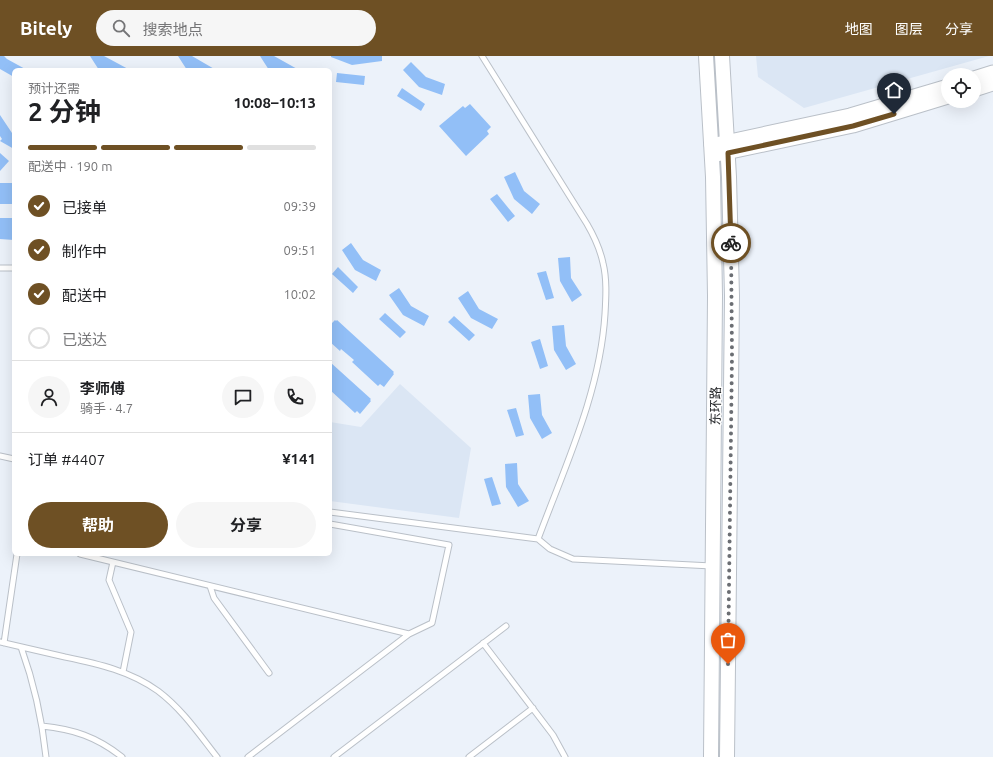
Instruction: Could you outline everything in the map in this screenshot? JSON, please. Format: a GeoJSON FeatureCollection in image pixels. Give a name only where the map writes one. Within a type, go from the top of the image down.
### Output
{"type":"FeatureCollection","features":[{"type":"Feature","properties":{"kind":"main road","name":"东环路"},"geometry":{"type":"LineString","coordinates":[[706,56],[711,151],[715,296],[710,757]]}},
{"type":"Feature","properties":{"kind":"main road","name":"东环路"},"geometry":{"type":"LineString","coordinates":[[722,56],[728,147],[732,325],[727,757]]}},
{"type":"Feature","properties":{"kind":"street"},"geometry":{"type":"LineString","coordinates":[[981,76],[993,72]]}},
{"type":"Feature","properties":{"kind":"street"},"geometry":{"type":"LineString","coordinates":[[981,88],[993,84]]}},
{"type":"Feature","properties":{"kind":"street"},"geometry":{"type":"LineString","coordinates":[[711,151],[850,115],[941,88]]}},
{"type":"Feature","properties":{"kind":"street"},"geometry":{"type":"LineString","coordinates":[[728,147],[853,126],[941,99]]}},
{"type":"Feature","properties":{"kind":"lane"},"geometry":{"type":"LineString","coordinates":[[482,56],[587,224],[597,243],[606,284],[602,343],[594,386],[585,415],[538,539]]}},
{"type":"Feature","properties":{"kind":"lane"},"geometry":{"type":"LineString","coordinates":[[0,268],[12,268]]}},
{"type":"Feature","properties":{"kind":"lane"},"geometry":{"type":"LineString","coordinates":[[0,456],[12,459]]}},
{"type":"Feature","properties":{"kind":"lane"},"geometry":{"type":"LineString","coordinates":[[332,512],[538,539],[558,553],[573,559],[713,566]]}},
{"type":"Feature","properties":{"kind":"lane"},"geometry":{"type":"LineString","coordinates":[[248,757],[409,634],[432,622],[449,545],[332,524]]}},
{"type":"Feature","properties":{"kind":"lane"},"geometry":{"type":"LineString","coordinates":[[17,556],[2,642],[104,665],[142,681],[154,688],[175,706],[189,721],[217,757]]}},
{"type":"Feature","properties":{"kind":"lane"},"geometry":{"type":"LineString","coordinates":[[88,556],[409,634]]}},
{"type":"Feature","properties":{"kind":"lane"},"geometry":{"type":"LineString","coordinates":[[113,562],[109,580],[131,632],[123,672]]}},
{"type":"Feature","properties":{"kind":"lane"},"geometry":{"type":"LineString","coordinates":[[210,586],[214,598],[269,673]]}},
{"type":"Feature","properties":{"kind":"lane"},"geometry":{"type":"LineString","coordinates":[[334,757],[506,626]]}},
{"type":"Feature","properties":{"kind":"lane"},"geometry":{"type":"LineString","coordinates":[[483,644],[553,736],[565,757]]}},
{"type":"Feature","properties":{"kind":"lane"},"geometry":{"type":"LineString","coordinates":[[21,647],[34,686],[42,726],[46,757]]}},
{"type":"Feature","properties":{"kind":"lane"},"geometry":{"type":"LineString","coordinates":[[468,757],[532,708]]}},
{"type":"Feature","properties":{"kind":"lane"},"geometry":{"type":"LineString","coordinates":[[42,726],[79,732],[96,740],[122,757]]}},
{"type":"Feature","properties":{"kind":"shaded area"},"geometry":{"type":"Polygon","coordinates":[[[756,56],[989,56],[946,68],[941,68],[941,69],[804,108],[758,77],[756,56]]]}},
{"type":"Feature","properties":{"kind":"shaded area"},"geometry":{"type":"Polygon","coordinates":[[[400,384],[471,448],[459,518],[332,501],[332,422],[361,427],[400,384]]]}},
{"type":"Feature","properties":{"kind":"building"},"geometry":{"type":"Polygon","coordinates":[[[0,56],[4,56],[23,68],[12,68],[12,76],[0,69],[0,56]]]}},
{"type":"Feature","properties":{"kind":"building"},"geometry":{"type":"Polygon","coordinates":[[[90,56],[104,56],[126,68],[98,68],[90,56]]]}},
{"type":"Feature","properties":{"kind":"building"},"geometry":{"type":"Polygon","coordinates":[[[178,56],[192,56],[213,68],[186,68],[178,56]]]}},
{"type":"Feature","properties":{"kind":"building"},"geometry":{"type":"Polygon","coordinates":[[[260,56],[274,56],[295,68],[268,68],[260,56]]]}},
{"type":"Feature","properties":{"kind":"building"},"geometry":{"type":"Polygon","coordinates":[[[331,56],[382,56],[382,61],[352,65],[331,56]]]}},
{"type":"Feature","properties":{"kind":"building"},"geometry":{"type":"Polygon","coordinates":[[[411,62],[426,77],[445,84],[442,95],[419,87],[403,70],[411,62]]]}},
{"type":"Feature","properties":{"kind":"building"},"geometry":{"type":"Polygon","coordinates":[[[337,73],[365,76],[364,85],[336,82],[337,73]]]}},
{"type":"Feature","properties":{"kind":"building"},"geometry":{"type":"Polygon","coordinates":[[[402,88],[425,104],[421,111],[397,96],[402,88]]]}},
{"type":"Feature","properties":{"kind":"building"},"geometry":{"type":"Polygon","coordinates":[[[470,104],[491,127],[487,131],[489,134],[466,156],[439,126],[463,106],[465,108],[470,104]]]}},
{"type":"Feature","properties":{"kind":"building"},"geometry":{"type":"Polygon","coordinates":[[[0,115],[12,133],[12,148],[0,141],[2,139],[0,136],[0,115]]]}},
{"type":"Feature","properties":{"kind":"building"},"geometry":{"type":"Polygon","coordinates":[[[0,153],[9,161],[0,171],[0,153]]]}},
{"type":"Feature","properties":{"kind":"building"},"geometry":{"type":"Polygon","coordinates":[[[515,172],[524,191],[540,204],[532,214],[514,199],[504,177],[515,172]]]}},
{"type":"Feature","properties":{"kind":"building"},"geometry":{"type":"Polygon","coordinates":[[[0,183],[12,183],[12,204],[0,204],[0,183]]]}},
{"type":"Feature","properties":{"kind":"building"},"geometry":{"type":"Polygon","coordinates":[[[497,194],[515,216],[508,222],[490,199],[497,194]]]}},
{"type":"Feature","properties":{"kind":"building"},"geometry":{"type":"Polygon","coordinates":[[[0,218],[12,218],[12,240],[0,239],[0,218]]]}},
{"type":"Feature","properties":{"kind":"building"},"geometry":{"type":"Polygon","coordinates":[[[351,243],[363,260],[381,270],[376,281],[355,270],[342,250],[351,243]]]}},
{"type":"Feature","properties":{"kind":"building"},"geometry":{"type":"Polygon","coordinates":[[[570,257],[571,278],[582,295],[572,302],[560,281],[558,258],[570,257]]]}},
{"type":"Feature","properties":{"kind":"building"},"geometry":{"type":"Polygon","coordinates":[[[338,267],[358,287],[353,293],[332,274],[338,267]]]}},
{"type":"Feature","properties":{"kind":"building"},"geometry":{"type":"Polygon","coordinates":[[[546,271],[554,298],[546,300],[537,273],[546,271]]]}},
{"type":"Feature","properties":{"kind":"building"},"geometry":{"type":"Polygon","coordinates":[[[399,288],[411,306],[429,316],[424,326],[403,315],[389,295],[399,288]]]}},
{"type":"Feature","properties":{"kind":"building"},"geometry":{"type":"Polygon","coordinates":[[[468,291],[479,309],[498,319],[492,329],[471,318],[458,298],[468,291]]]}},
{"type":"Feature","properties":{"kind":"building"},"geometry":{"type":"Polygon","coordinates":[[[385,313],[406,332],[400,338],[379,319],[385,313]]]}},
{"type":"Feature","properties":{"kind":"building"},"geometry":{"type":"Polygon","coordinates":[[[454,316],[475,335],[469,341],[448,322],[454,316]]]}},
{"type":"Feature","properties":{"kind":"building"},"geometry":{"type":"Polygon","coordinates":[[[337,320],[394,372],[384,387],[380,384],[378,386],[352,362],[354,360],[332,344],[332,323],[337,320]]]}},
{"type":"Feature","properties":{"kind":"building"},"geometry":{"type":"Polygon","coordinates":[[[564,325],[566,346],[576,364],[566,370],[554,350],[552,326],[564,325]]]}},
{"type":"Feature","properties":{"kind":"building"},"geometry":{"type":"Polygon","coordinates":[[[540,339],[548,366],[540,369],[531,342],[540,339]]]}},
{"type":"Feature","properties":{"kind":"building"},"geometry":{"type":"Polygon","coordinates":[[[332,364],[371,399],[360,414],[357,411],[355,413],[332,392],[332,364]]]}},
{"type":"Feature","properties":{"kind":"building"},"geometry":{"type":"Polygon","coordinates":[[[540,394],[542,415],[552,433],[542,439],[530,418],[528,395],[540,394]]]}},
{"type":"Feature","properties":{"kind":"building"},"geometry":{"type":"Polygon","coordinates":[[[516,408],[524,435],[516,437],[507,410],[516,408]]]}},
{"type":"Feature","properties":{"kind":"building"},"geometry":{"type":"Polygon","coordinates":[[[517,463],[518,484],[529,501],[518,507],[506,487],[505,464],[517,463]]]}},
{"type":"Feature","properties":{"kind":"building"},"geometry":{"type":"Polygon","coordinates":[[[492,477],[501,504],[492,506],[484,479],[492,477]]]}},
{"type":"Feature","properties":{"kind":"way so far"},"geometry":{"type":"LineString","coordinates":[[728,664],[732,355],[731,243]]}},
{"type":"Feature","properties":{"kind":"route"},"geometry":{"type":"LineString","coordinates":[[731,243],[728,153],[853,126],[894,114]]}}]}
